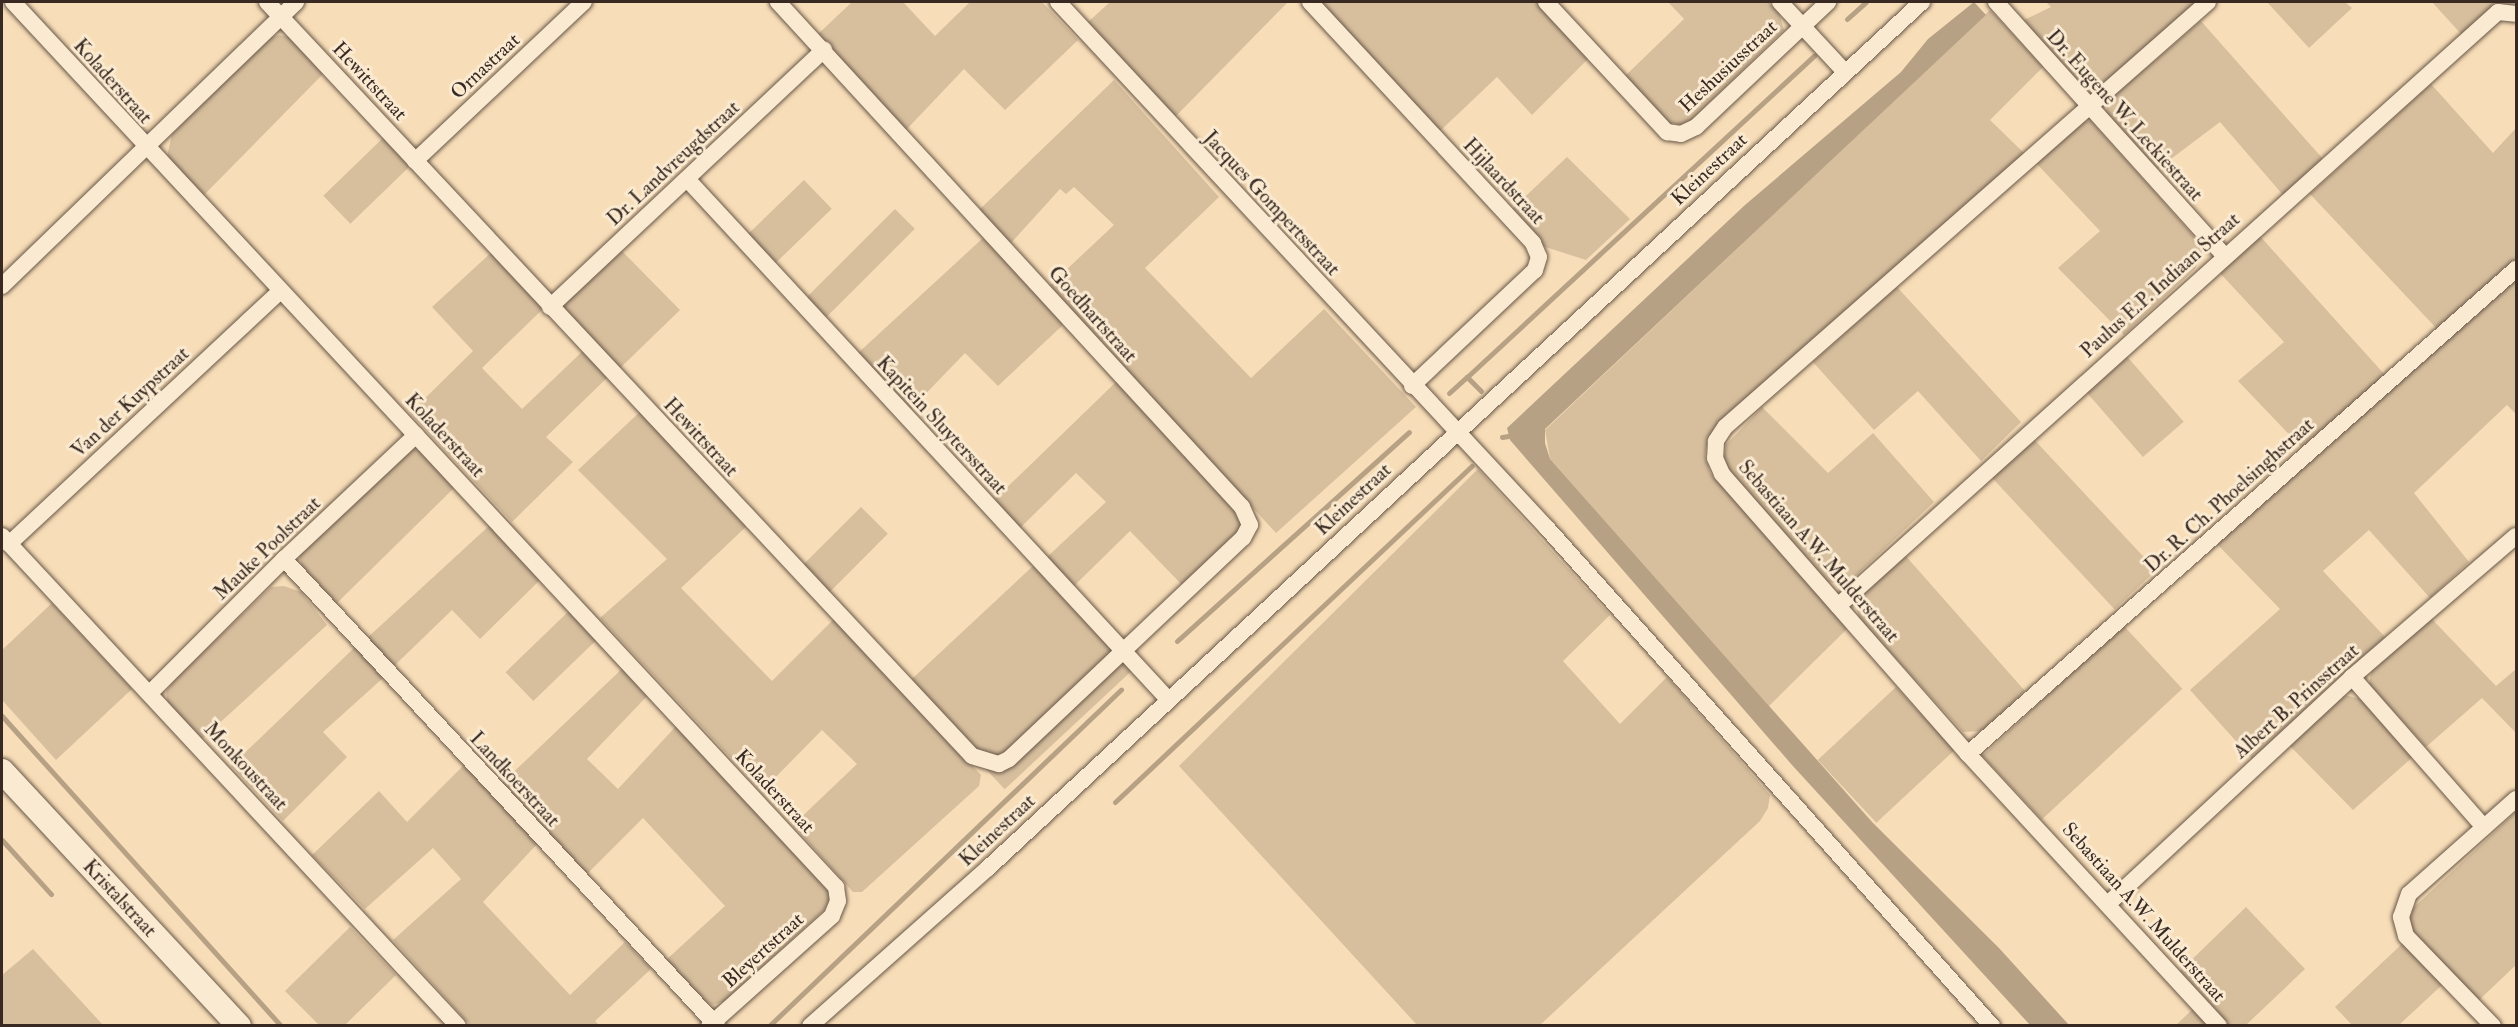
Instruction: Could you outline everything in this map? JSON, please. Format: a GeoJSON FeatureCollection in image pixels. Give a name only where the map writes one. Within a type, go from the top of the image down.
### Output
{"type":"FeatureCollection","features":[{"type":"Feature","properties":{"kind":"street","name":"Koladerstraat"},"geometry":{"type":"LineString","coordinates":[[13,2],[146,148],[836,887],[838,902]]}},
{"type":"Feature","properties":{"kind":"street","name":"Hewittstraat"},"geometry":{"type":"LineString","coordinates":[[267,2],[972,756],[987,764],[999,764],[1009,759],[1121,650]]}},
{"type":"Feature","properties":{"kind":"street"},"geometry":{"type":"LineString","coordinates":[[2,286],[296,2]]}},
{"type":"Feature","properties":{"kind":"street","name":"Ornastraat"},"geometry":{"type":"LineString","coordinates":[[415,161],[584,2]]}},
{"type":"Feature","properties":{"kind":"street","name":"Goedhartstraat"},"geometry":{"type":"LineString","coordinates":[[778,2],[1242,507],[1250,525],[1243,538],[1121,650]]}},
{"type":"Feature","properties":{"kind":"street","name":"Jacques Gompertsstraat"},"geometry":{"type":"LineString","coordinates":[[1058,2],[1412,386],[1457,431],[1992,1026]]}},
{"type":"Feature","properties":{"kind":"street","name":"Hijlaardstraat"},"geometry":{"type":"LineString","coordinates":[[1310,2],[1533,243],[1539,256],[1535,270],[1412,386]]}},
{"type":"Feature","properties":{"kind":"street","name":"Heshusiusstraat"},"geometry":{"type":"LineString","coordinates":[[1546,2],[1667,132],[1681,134],[1696,127],[1828,2]]}},
{"type":"Feature","properties":{"kind":"street"},"geometry":{"type":"LineString","coordinates":[[1780,2],[1845,72]]}},
{"type":"Feature","properties":{"kind":"street","name":"Kleinestraat"},"geometry":{"type":"LineString","coordinates":[[810,1026],[988,868],[1167,698],[1922,2]]}},
{"type":"Feature","properties":{"kind":"street","name":"Dr. Eugene W. Leckiestraat"},"geometry":{"type":"LineString","coordinates":[[1996,2],[2224,255]]}},
{"type":"Feature","properties":{"kind":"street"},"geometry":{"type":"LineString","coordinates":[[2090,108],[2208,2]]}},
{"type":"Feature","properties":{"kind":"street","name":"Paulus E.P. Indiaan Straat"},"geometry":{"type":"LineString","coordinates":[[1838,606],[2224,255],[2498,12],[2517,14]]}},
{"type":"Feature","properties":{"kind":"street","name":"Dr. Landvreugdstraat"},"geometry":{"type":"LineString","coordinates":[[550,307],[824,50]]}},
{"type":"Feature","properties":{"kind":"street","name":"Sebastiaan A.W. Mulderstraat"},"geometry":{"type":"LineString","coordinates":[[2090,108],[1725,427],[1716,441],[1716,458],[1722,474],[1968,754],[2109,903],[2219,1026]]}},
{"type":"Feature","properties":{"kind":"street","name":"Kapitein Sluytersstraat"},"geometry":{"type":"LineString","coordinates":[[687,179],[1167,698]]}},
{"type":"Feature","properties":{"kind":"street","name":"Dr. R. Ch. Phoelsinghstraat"},"geometry":{"type":"LineString","coordinates":[[1968,754],[2517,268]]}},
{"type":"Feature","properties":{"kind":"street","name":"Van der Kuypstraat"},"geometry":{"type":"LineString","coordinates":[[5,540],[280,291]]}},
{"type":"Feature","properties":{"kind":"street","name":"Mauke Poolstraat"},"geometry":{"type":"LineString","coordinates":[[150,693],[284,559],[416,435]]}},
{"type":"Feature","properties":{"kind":"street","name":"Albert B. Prinsstraat"},"geometry":{"type":"LineString","coordinates":[[2109,903],[2352,677],[2517,536]]}},
{"type":"Feature","properties":{"kind":"street","name":"Monkoustraat"},"geometry":{"type":"LineString","coordinates":[[5,540],[458,1026]]}},
{"type":"Feature","properties":{"kind":"street","name":"Landkoerstraat"},"geometry":{"type":"LineString","coordinates":[[284,559],[714,1024]]}},
{"type":"Feature","properties":{"kind":"street"},"geometry":{"type":"LineString","coordinates":[[2352,677],[2484,827]]}},
{"type":"Feature","properties":{"kind":"street","name":"Kristalstraat"},"geometry":{"type":"LineString","coordinates":[[2,771],[239,1026]]}},
{"type":"Feature","properties":{"kind":"street"},"geometry":{"type":"LineString","coordinates":[[2493,1026],[2406,936],[2401,917],[2409,894],[2517,799]]}},
{"type":"Feature","properties":{"kind":"street","name":"Bleyertstraat"},"geometry":{"type":"LineString","coordinates":[[714,1024],[832,916],[838,902]]}},
{"type":"Feature","properties":{"kind":"shaded area"},"geometry":{"type":"Polygon","coordinates":[[[852,2],[903,2],[935,36],[970,2],[1042,2],[1078,40],[1005,110],[964,69],[906,130],[817,35],[852,2]]]}},
{"type":"Feature","properties":{"kind":"shaded area"},"geometry":{"type":"Polygon","coordinates":[[[1110,2],[1288,2],[1175,117],[1087,23],[1110,2]]]}},
{"type":"Feature","properties":{"kind":"shaded area"},"geometry":{"type":"Polygon","coordinates":[[[1316,2],[1537,2],[1589,58],[1532,115],[1497,77],[1439,132],[1316,2]]]}},
{"type":"Feature","properties":{"kind":"shaded area"},"geometry":{"type":"Polygon","coordinates":[[[1668,2],[1768,2],[1779,13],[1784,30],[1689,122],[1681,125],[1664,121],[1623,78],[1684,19],[1668,2]]]}},
{"type":"Feature","properties":{"kind":"shaded area"},"geometry":{"type":"Polygon","coordinates":[[[1974,2],[1986,15],[1545,429],[1545,443],[1550,459],[1873,823],[1999,948],[2069,1025],[2030,1025],[1792,765],[1510,440],[1507,428],[1745,205],[1901,72],[1928,39],[1974,2]]]}},
{"type":"Feature","properties":{"kind":"shaded area"},"geometry":{"type":"Polygon","coordinates":[[[2046,2],[2199,2],[2104,85],[2092,88],[2080,85],[2024,20],[2051,7],[2046,2]]]}},
{"type":"Feature","properties":{"kind":"shaded area"},"geometry":{"type":"Polygon","coordinates":[[[2267,2],[2345,2],[2352,8],[2309,48],[2267,2]]]}},
{"type":"Feature","properties":{"kind":"shaded area"},"geometry":{"type":"Polygon","coordinates":[[[2432,2],[2516,2],[2516,4],[2492,8],[2462,35],[2432,2]]]}},
{"type":"Feature","properties":{"kind":"shaded area"},"geometry":{"type":"Polygon","coordinates":[[[1990,10],[2043,67],[1990,120],[2024,153],[1718,423],[1708,438],[1705,455],[1710,473],[1849,627],[1769,706],[1550,459],[1545,430],[1990,10]]]}},
{"type":"Feature","properties":{"kind":"shaded area"},"geometry":{"type":"Polygon","coordinates":[[[2201,21],[2323,159],[2283,195],[2220,122],[2155,171],[2105,115],[2109,100],[2201,21]]]}},
{"type":"Feature","properties":{"kind":"shaded area"},"geometry":{"type":"Polygon","coordinates":[[[279,35],[289,37],[323,74],[204,195],[167,157],[172,134],[269,38],[279,35]]]}},
{"type":"Feature","properties":{"kind":"shaded area"},"geometry":{"type":"Polygon","coordinates":[[[1114,80],[1219,197],[1145,268],[1251,378],[1324,309],[1416,407],[1276,533],[1049,286],[1114,225],[1074,187],[1066,194],[1060,189],[1011,243],[979,210],[1114,80]]]}},
{"type":"Feature","properties":{"kind":"shaded area"},"geometry":{"type":"Polygon","coordinates":[[[2431,84],[2493,153],[2516,128],[2516,259],[2438,330],[2310,194],[2431,84]]]}},
{"type":"Feature","properties":{"kind":"shaded area"},"geometry":{"type":"Polygon","coordinates":[[[2091,121],[2199,242],[2203,251],[2195,269],[2124,335],[2058,268],[2100,231],[2037,164],[2083,122],[2091,121]]]}},
{"type":"Feature","properties":{"kind":"shaded area"},"geometry":{"type":"Polygon","coordinates":[[[383,138],[410,166],[350,224],[323,196],[383,138]]]}},
{"type":"Feature","properties":{"kind":"shaded area"},"geometry":{"type":"Polygon","coordinates":[[[1567,157],[1630,219],[1586,260],[1539,245],[1509,212],[1567,157]]]}},
{"type":"Feature","properties":{"kind":"shaded area"},"geometry":{"type":"Polygon","coordinates":[[[804,180],[832,209],[774,264],[746,236],[804,180]]]}},
{"type":"Feature","properties":{"kind":"shaded area"},"geometry":{"type":"Polygon","coordinates":[[[895,209],[915,229],[825,319],[805,299],[895,209]]]}},
{"type":"Feature","properties":{"kind":"shaded area"},"geometry":{"type":"Polygon","coordinates":[[[2259,235],[2385,375],[2302,448],[2238,381],[2284,342],[2219,272],[2259,235]]]}},
{"type":"Feature","properties":{"kind":"shaded area"},"geometry":{"type":"Polygon","coordinates":[[[983,238],[1064,324],[998,386],[965,353],[911,409],[857,354],[983,238]]]}},
{"type":"Feature","properties":{"kind":"shaded area"},"geometry":{"type":"Polygon","coordinates":[[[494,250],[547,305],[482,368],[522,409],[586,348],[611,374],[546,437],[573,462],[512,522],[410,413],[473,351],[432,307],[494,250]]]}},
{"type":"Feature","properties":{"kind":"shaded area"},"geometry":{"type":"Polygon","coordinates":[[[621,250],[680,310],[616,372],[565,317],[564,302],[621,250]]]}},
{"type":"Feature","properties":{"kind":"shaded area"},"geometry":{"type":"Polygon","coordinates":[[[2516,277],[2516,414],[2507,405],[2414,493],[2469,562],[2430,598],[2369,530],[2323,571],[2386,638],[2252,759],[2190,690],[2280,609],[2215,542],[2516,277]]]}},
{"type":"Feature","properties":{"kind":"shaded area"},"geometry":{"type":"Polygon","coordinates":[[[1897,287],[2021,422],[1981,461],[1918,391],[1874,430],[1813,362],[1897,287]]]}},
{"type":"Feature","properties":{"kind":"shaded area"},"geometry":{"type":"Polygon","coordinates":[[[2124,353],[2184,422],[2143,457],[2083,388],[2124,353]]]}},
{"type":"Feature","properties":{"kind":"shaded area"},"geometry":{"type":"Polygon","coordinates":[[[1117,381],[1238,509],[1242,521],[1240,532],[1183,586],[1130,531],[1074,586],[1047,557],[1106,502],[1076,473],[1019,529],[994,500],[1117,381]]]}},
{"type":"Feature","properties":{"kind":"shaded area"},"geometry":{"type":"Polygon","coordinates":[[[1762,407],[1828,473],[1873,433],[1934,502],[1847,584],[1826,582],[1729,475],[1724,460],[1726,445],[1762,407]]]}},
{"type":"Feature","properties":{"kind":"shaded area"},"geometry":{"type":"Polygon","coordinates":[[[644,408],[748,525],[681,588],[772,681],[835,618],[981,775],[979,786],[862,892],[853,892],[793,825],[857,764],[822,730],[762,791],[600,618],[667,559],[578,470],[644,408]]]}},
{"type":"Feature","properties":{"kind":"shaded area"},"geometry":{"type":"Polygon","coordinates":[[[2030,435],[2156,570],[2114,609],[1988,474],[2030,435]]]}},
{"type":"Feature","properties":{"kind":"shaded area"},"geometry":{"type":"Polygon","coordinates":[[[404,448],[422,451],[454,488],[336,604],[302,567],[299,555],[404,448]]]}},
{"type":"Feature","properties":{"kind":"shaded area"},"geometry":{"type":"Polygon","coordinates":[[[1478,469],[1610,615],[1563,661],[1620,724],[1667,677],[1770,795],[1768,808],[1760,821],[1540,1025],[1417,1025],[1179,766],[1478,469]]]}},
{"type":"Feature","properties":{"kind":"shaded area"},"geometry":{"type":"Polygon","coordinates":[[[861,507],[888,534],[827,595],[800,568],[861,507]]]}},
{"type":"Feature","properties":{"kind":"shaded area"},"geometry":{"type":"Polygon","coordinates":[[[491,524],[542,578],[480,639],[452,610],[393,667],[366,639],[491,524]]]}},
{"type":"Feature","properties":{"kind":"shaded area"},"geometry":{"type":"Polygon","coordinates":[[[1904,554],[2025,691],[1983,731],[1963,732],[1859,618],[1856,606],[1861,593],[1904,554]]]}},
{"type":"Feature","properties":{"kind":"shaded area"},"geometry":{"type":"Polygon","coordinates":[[[1033,566],[1131,671],[1005,789],[906,684],[1033,566]]]}},
{"type":"Feature","properties":{"kind":"shaded area"},"geometry":{"type":"Polygon","coordinates":[[[284,586],[301,592],[327,625],[202,739],[168,704],[166,692],[174,680],[271,587],[284,586]]]}},
{"type":"Feature","properties":{"kind":"shaded area"},"geometry":{"type":"Polygon","coordinates":[[[52,603],[132,689],[56,760],[2,700],[2,650],[52,603]]]}},
{"type":"Feature","properties":{"kind":"shaded area"},"geometry":{"type":"Polygon","coordinates":[[[571,609],[599,638],[533,701],[506,672],[571,609]]]}},
{"type":"Feature","properties":{"kind":"shaded area"},"geometry":{"type":"Polygon","coordinates":[[[2430,617],[2496,686],[2516,669],[2516,733],[2482,698],[2426,747],[2369,684],[2372,667],[2430,617]]]}},
{"type":"Feature","properties":{"kind":"shaded area"},"geometry":{"type":"Polygon","coordinates":[[[2123,625],[2182,689],[2042,820],[1983,756],[2123,625]]]}},
{"type":"Feature","properties":{"kind":"shaded area"},"geometry":{"type":"Polygon","coordinates":[[[355,647],[383,678],[323,732],[347,757],[283,821],[231,766],[355,647]]]}},
{"type":"Feature","properties":{"kind":"shaded area"},"geometry":{"type":"Polygon","coordinates":[[[626,665],[651,692],[587,759],[618,789],[678,724],[824,875],[832,896],[824,910],[725,1001],[712,1005],[702,999],[666,960],[725,906],[643,818],[587,874],[501,784],[626,665]]]}},
{"type":"Feature","properties":{"kind":"shaded area"},"geometry":{"type":"Polygon","coordinates":[[[1896,687],[1955,750],[1876,823],[1818,760],[1896,687]]]}},
{"type":"Feature","properties":{"kind":"shaded area"},"geometry":{"type":"Polygon","coordinates":[[[2345,695],[2368,701],[2415,755],[2353,810],[2289,745],[2345,695]]]}},
{"type":"Feature","properties":{"kind":"shaded area"},"geometry":{"type":"Polygon","coordinates":[[[464,765],[538,843],[483,902],[570,995],[625,942],[651,969],[595,1021],[599,1025],[470,1025],[393,940],[461,879],[433,848],[365,909],[312,855],[379,791],[407,822],[464,765]]]}},
{"type":"Feature","properties":{"kind":"shaded area"},"geometry":{"type":"Polygon","coordinates":[[[2516,812],[2516,965],[2477,1002],[2416,934],[2409,924],[2410,911],[2516,812]]]}},
{"type":"Feature","properties":{"kind":"shaded area"},"geometry":{"type":"Polygon","coordinates":[[[2246,907],[2305,969],[2245,1026],[2227,1025],[2179,972],[2246,907]]]}},
{"type":"Feature","properties":{"kind":"shaded area"},"geometry":{"type":"Polygon","coordinates":[[[350,927],[396,975],[345,1025],[319,1025],[285,991],[350,927]]]}},
{"type":"Feature","properties":{"kind":"shaded area"},"geometry":{"type":"Polygon","coordinates":[[[2403,943],[2442,985],[2399,1025],[2352,1025],[2335,1007],[2403,943]]]}},
{"type":"Feature","properties":{"kind":"shaded area"},"geometry":{"type":"Polygon","coordinates":[[[33,949],[103,1025],[2,1025],[2,975],[33,949]]]}},
{"type":"Feature","properties":{"kind":"shaded area"},"geometry":{"type":"Polygon","coordinates":[[[2194,1008],[2209,1026],[2175,1026],[2194,1008]]]}},
{"type":"Feature","properties":{"kind":"waterway"},"geometry":{"type":"LineString","coordinates":[[1847,19],[1866,2]]}},
{"type":"Feature","properties":{"kind":"waterway"},"geometry":{"type":"LineString","coordinates":[[1481,391],[1467,377],[1814,56]]}},
{"type":"Feature","properties":{"kind":"waterway"},"geometry":{"type":"LineString","coordinates":[[1449,393],[1467,377]]}},
{"type":"Feature","properties":{"kind":"waterway"},"geometry":{"type":"LineString","coordinates":[[1177,641],[1409,432]]}},
{"type":"Feature","properties":{"kind":"waterway"},"geometry":{"type":"LineString","coordinates":[[1502,437],[1515,435]]}},
{"type":"Feature","properties":{"kind":"waterway"},"geometry":{"type":"LineString","coordinates":[[1115,802],[1471,466]]}},
{"type":"Feature","properties":{"kind":"waterway"},"geometry":{"type":"LineString","coordinates":[[769,1026],[1121,690]]}},
{"type":"Feature","properties":{"kind":"waterway"},"geometry":{"type":"LineString","coordinates":[[2,716],[281,1026]]}},
{"type":"Feature","properties":{"kind":"waterway"},"geometry":{"type":"LineString","coordinates":[[2,840],[51,894]]}}]}
